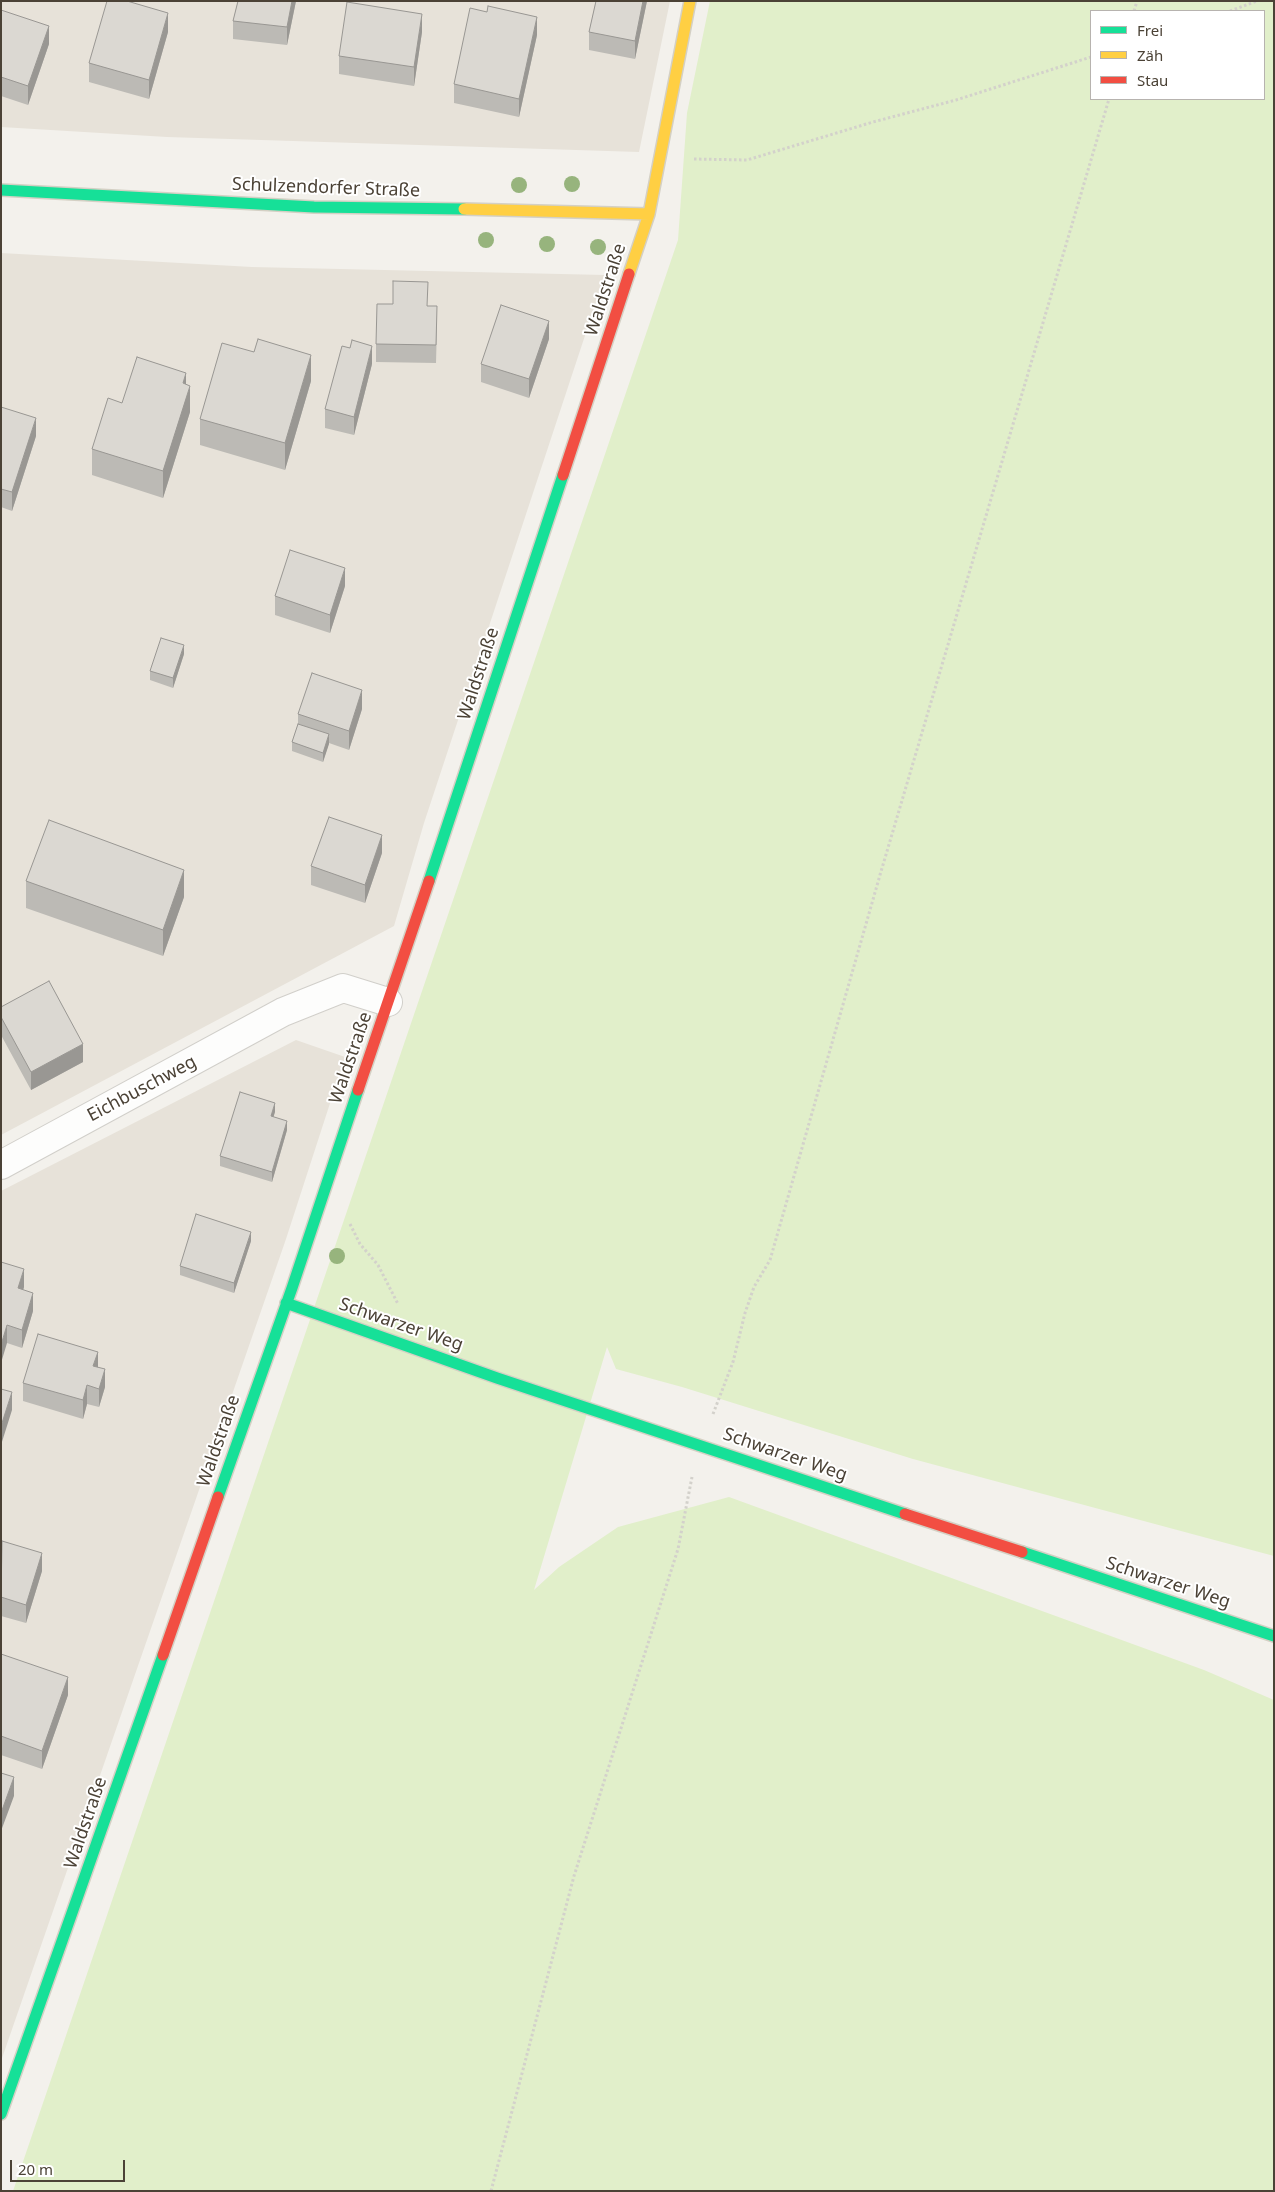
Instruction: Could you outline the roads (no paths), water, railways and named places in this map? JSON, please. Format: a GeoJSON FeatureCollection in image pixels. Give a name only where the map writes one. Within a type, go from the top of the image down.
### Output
{"type":"FeatureCollection","features":[{"type":"Feature","properties":{"kind":"street","name":"Waldstraße"},"geometry":{"type":"LineString","coordinates":[[1,2114],[286,1303],[388,1002],[649,214],[690,1]]}},
{"type":"Feature","properties":{"kind":"street","name":"Schulzendorfer Straße"},"geometry":{"type":"LineString","coordinates":[[1,190],[314,207],[583,211],[649,214]]}},
{"type":"Feature","properties":{"kind":"street","name":"Eichbuschweg"},"geometry":{"type":"LineString","coordinates":[[1,1165],[283,1012],[343,988],[388,1002]]}},
{"type":"Feature","properties":{"kind":"street","name":"Schwarzer Weg"},"geometry":{"type":"LineString","coordinates":[[286,1303],[497,1378],[1274,1636]]}}]}
